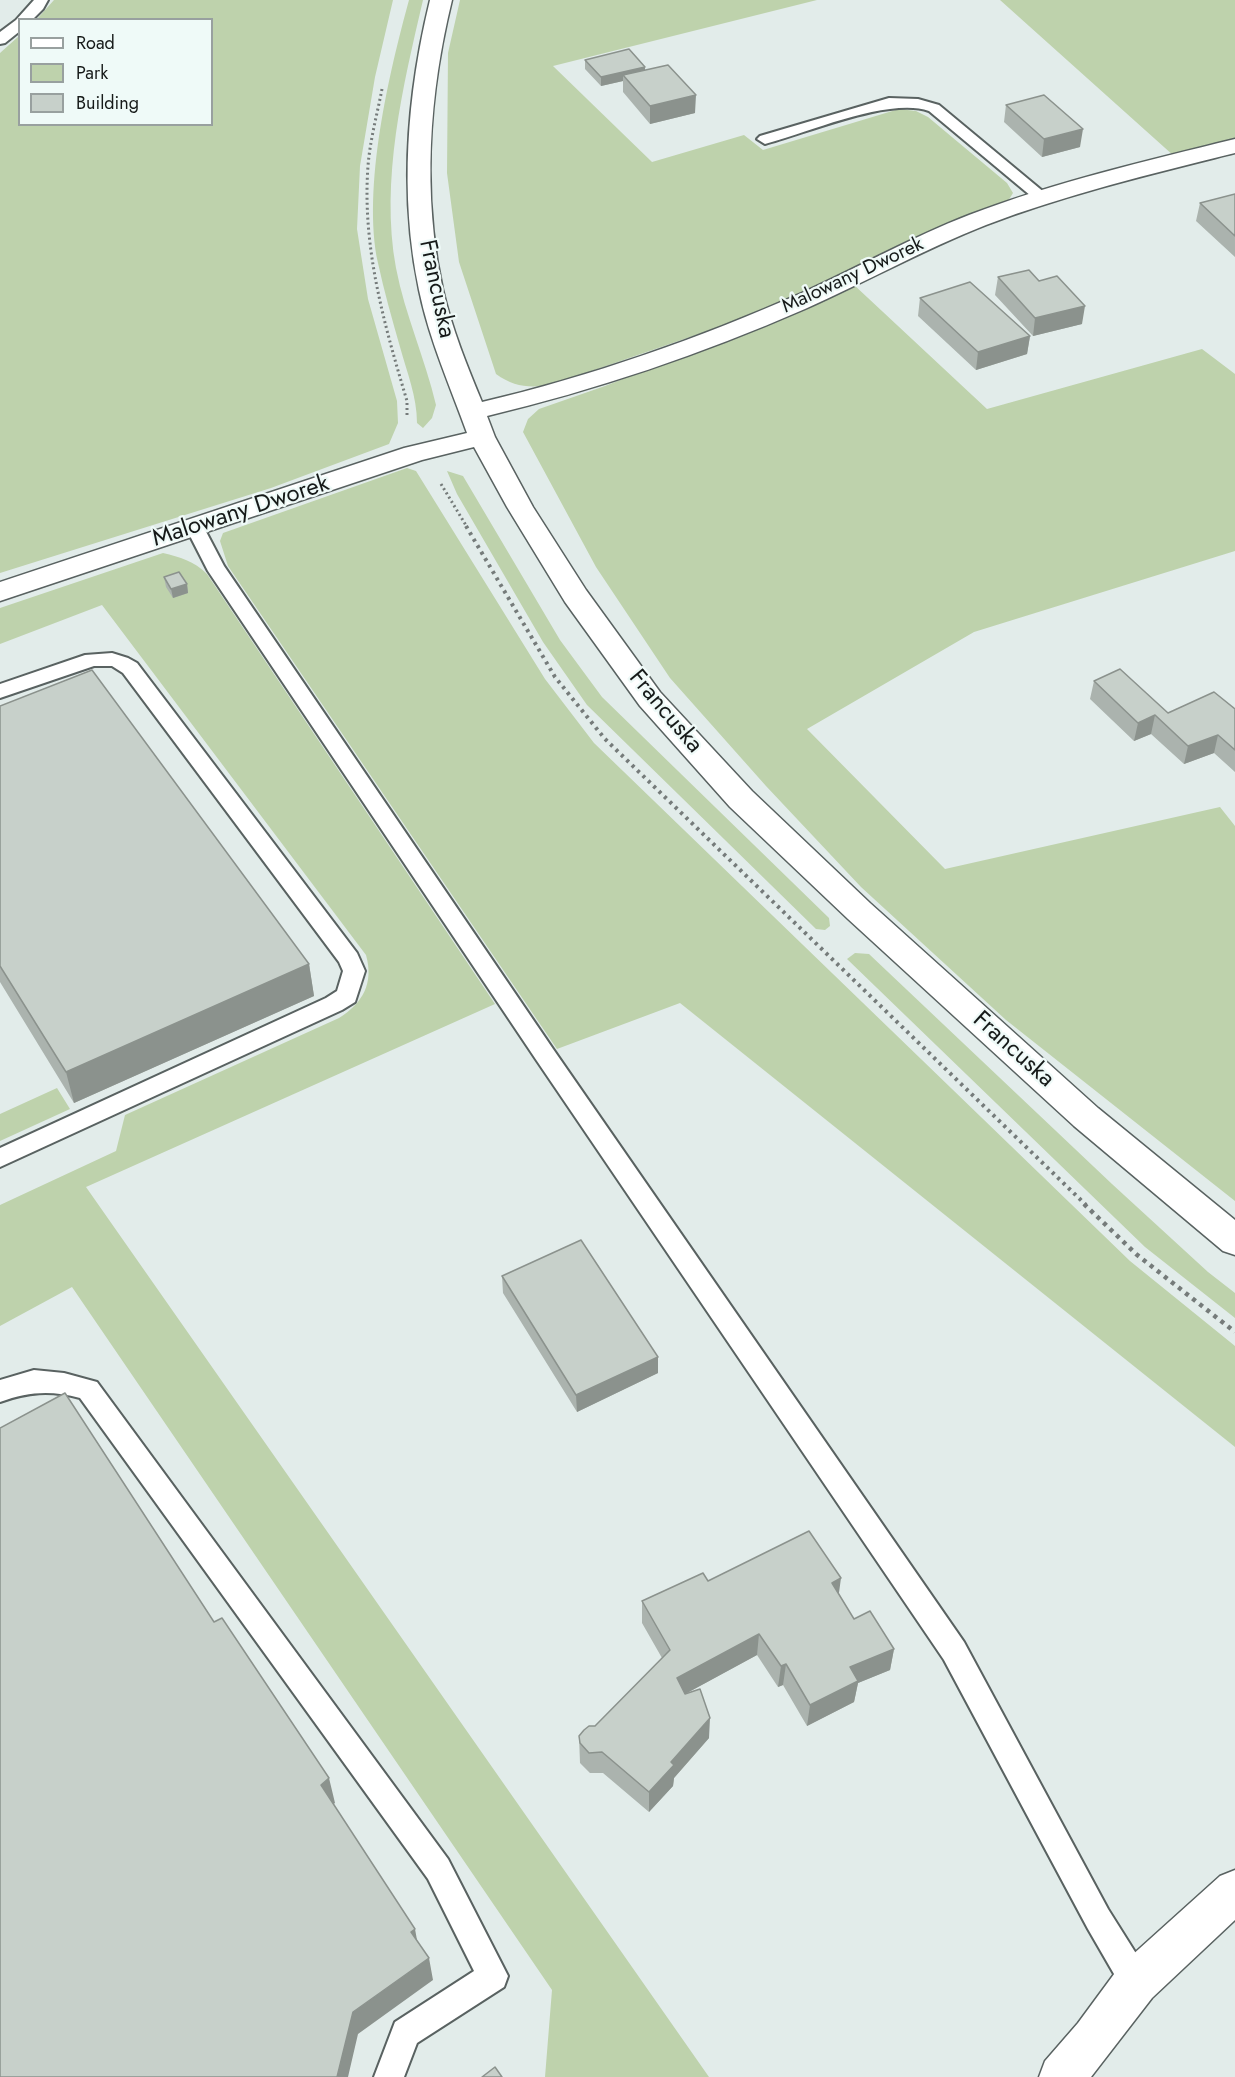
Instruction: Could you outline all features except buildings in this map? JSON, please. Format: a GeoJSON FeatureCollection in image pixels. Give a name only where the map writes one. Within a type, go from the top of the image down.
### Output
{"type":"FeatureCollection","features":[{"type":"Feature","properties":{"kind":"street","name":"Francuska"},"geometry":{"type":"LineString","coordinates":[[441,0],[429,50],[418,157],[424,249],[431,290],[443,332],[478,424],[520,507],[595,624],[650,699],[741,799],[1077,1109],[1235,1241]]}},
{"type":"Feature","properties":{"kind":"street","name":"Malowany Dworek"},"geometry":{"type":"LineString","coordinates":[[0,592],[413,454],[533,399],[586,383],[798,304],[944,233],[1043,198],[1235,146]]}},
{"type":"Feature","properties":{"kind":"street"},"geometry":{"type":"LineString","coordinates":[[1061,2077],[1136,1982],[1235,1891]]}},
{"type":"Feature","properties":{"kind":"lane"},"geometry":{"type":"LineString","coordinates":[[25,18],[41,0]]}},
{"type":"Feature","properties":{"kind":"lane"},"geometry":{"type":"LineString","coordinates":[[0,40],[18,25]]}},
{"type":"Feature","properties":{"kind":"lane"},"geometry":{"type":"LineString","coordinates":[[765,139],[889,103],[922,104],[934,108],[1043,198]]}},
{"type":"Feature","properties":{"kind":"lane"},"geometry":{"type":"LineString","coordinates":[[195,528],[215,567],[551,1065],[954,1652],[1098,1919],[1136,1982]]}},
{"type":"Feature","properties":{"kind":"lane"},"geometry":{"type":"LineString","coordinates":[[0,691],[92,660],[106,658],[121,661],[130,668],[349,959],[354,971],[347,996],[334,1004],[0,1158]]}},
{"type":"Feature","properties":{"kind":"lane"},"geometry":{"type":"LineString","coordinates":[[0,1391],[19,1383],[53,1379],[88,1390],[438,1869],[493,1976],[406,2033],[389,2077]]}},
{"type":"Feature","properties":{"kind":"green space"},"geometry":{"type":"Polygon","coordinates":[[[54,0],[393,0],[375,77],[360,166],[357,229],[368,299],[397,401],[398,423],[389,444],[271,488],[0,573],[0,53],[18,37],[18,126],[213,126],[213,18],[38,18],[54,0]]]}},
{"type":"Feature","properties":{"kind":"green space"},"geometry":{"type":"Polygon","coordinates":[[[409,0],[423,0],[401,99],[396,133],[392,167],[392,235],[400,285],[436,405],[432,418],[423,428],[417,423],[413,394],[378,263],[374,233],[373,201],[380,131],[393,61],[409,0]]]}},
{"type":"Feature","properties":{"kind":"green space"},"geometry":{"type":"Polygon","coordinates":[[[460,0],[817,0],[553,66],[652,162],[744,135],[763,150],[899,109],[916,111],[928,117],[1007,183],[1013,193],[1008,201],[938,229],[748,317],[551,385],[516,384],[496,374],[459,262],[447,173],[448,53],[460,0]]]}},
{"type":"Feature","properties":{"kind":"green space"},"geometry":{"type":"Polygon","coordinates":[[[1000,0],[1235,0],[1235,140],[1174,156],[1000,0]]]}},
{"type":"Feature","properties":{"kind":"green space"},"geometry":{"type":"Polygon","coordinates":[[[853,284],[987,409],[1202,349],[1235,374],[1235,551],[974,632],[807,729],[945,869],[1220,807],[1235,826],[1235,1201],[1006,1020],[861,887],[766,786],[670,678],[596,567],[523,432],[528,419],[539,409],[605,386],[803,308],[853,284]]]}},
{"type":"Feature","properties":{"kind":"green space"},"geometry":{"type":"Polygon","coordinates":[[[407,468],[416,471],[545,679],[594,743],[1130,1261],[1235,1346],[1235,1447],[680,1003],[557,1049],[228,566],[220,541],[223,533],[407,468]]]}},
{"type":"Feature","properties":{"kind":"green space"},"geometry":{"type":"Polygon","coordinates":[[[447,471],[463,476],[560,640],[602,697],[829,918],[830,926],[825,930],[816,929],[587,705],[543,642],[457,494],[447,471]]]}},
{"type":"Feature","properties":{"kind":"green space"},"geometry":{"type":"Polygon","coordinates":[[[163,553],[186,560],[207,574],[495,1004],[86,1187],[709,2077],[545,2077],[552,1990],[72,1287],[0,1326],[0,1205],[116,1151],[125,1115],[339,1018],[360,999],[369,975],[366,955],[102,605],[0,644],[0,608],[163,553]]]}},
{"type":"Feature","properties":{"kind":"green space"},"geometry":{"type":"Polygon","coordinates":[[[855,953],[869,954],[1112,1184],[1208,1272],[1235,1293],[1235,1318],[1145,1247],[847,959],[855,953]]]}},
{"type":"Feature","properties":{"kind":"green space"},"geometry":{"type":"Polygon","coordinates":[[[57,1088],[70,1109],[0,1141],[0,1114],[57,1088]]]}}]}
